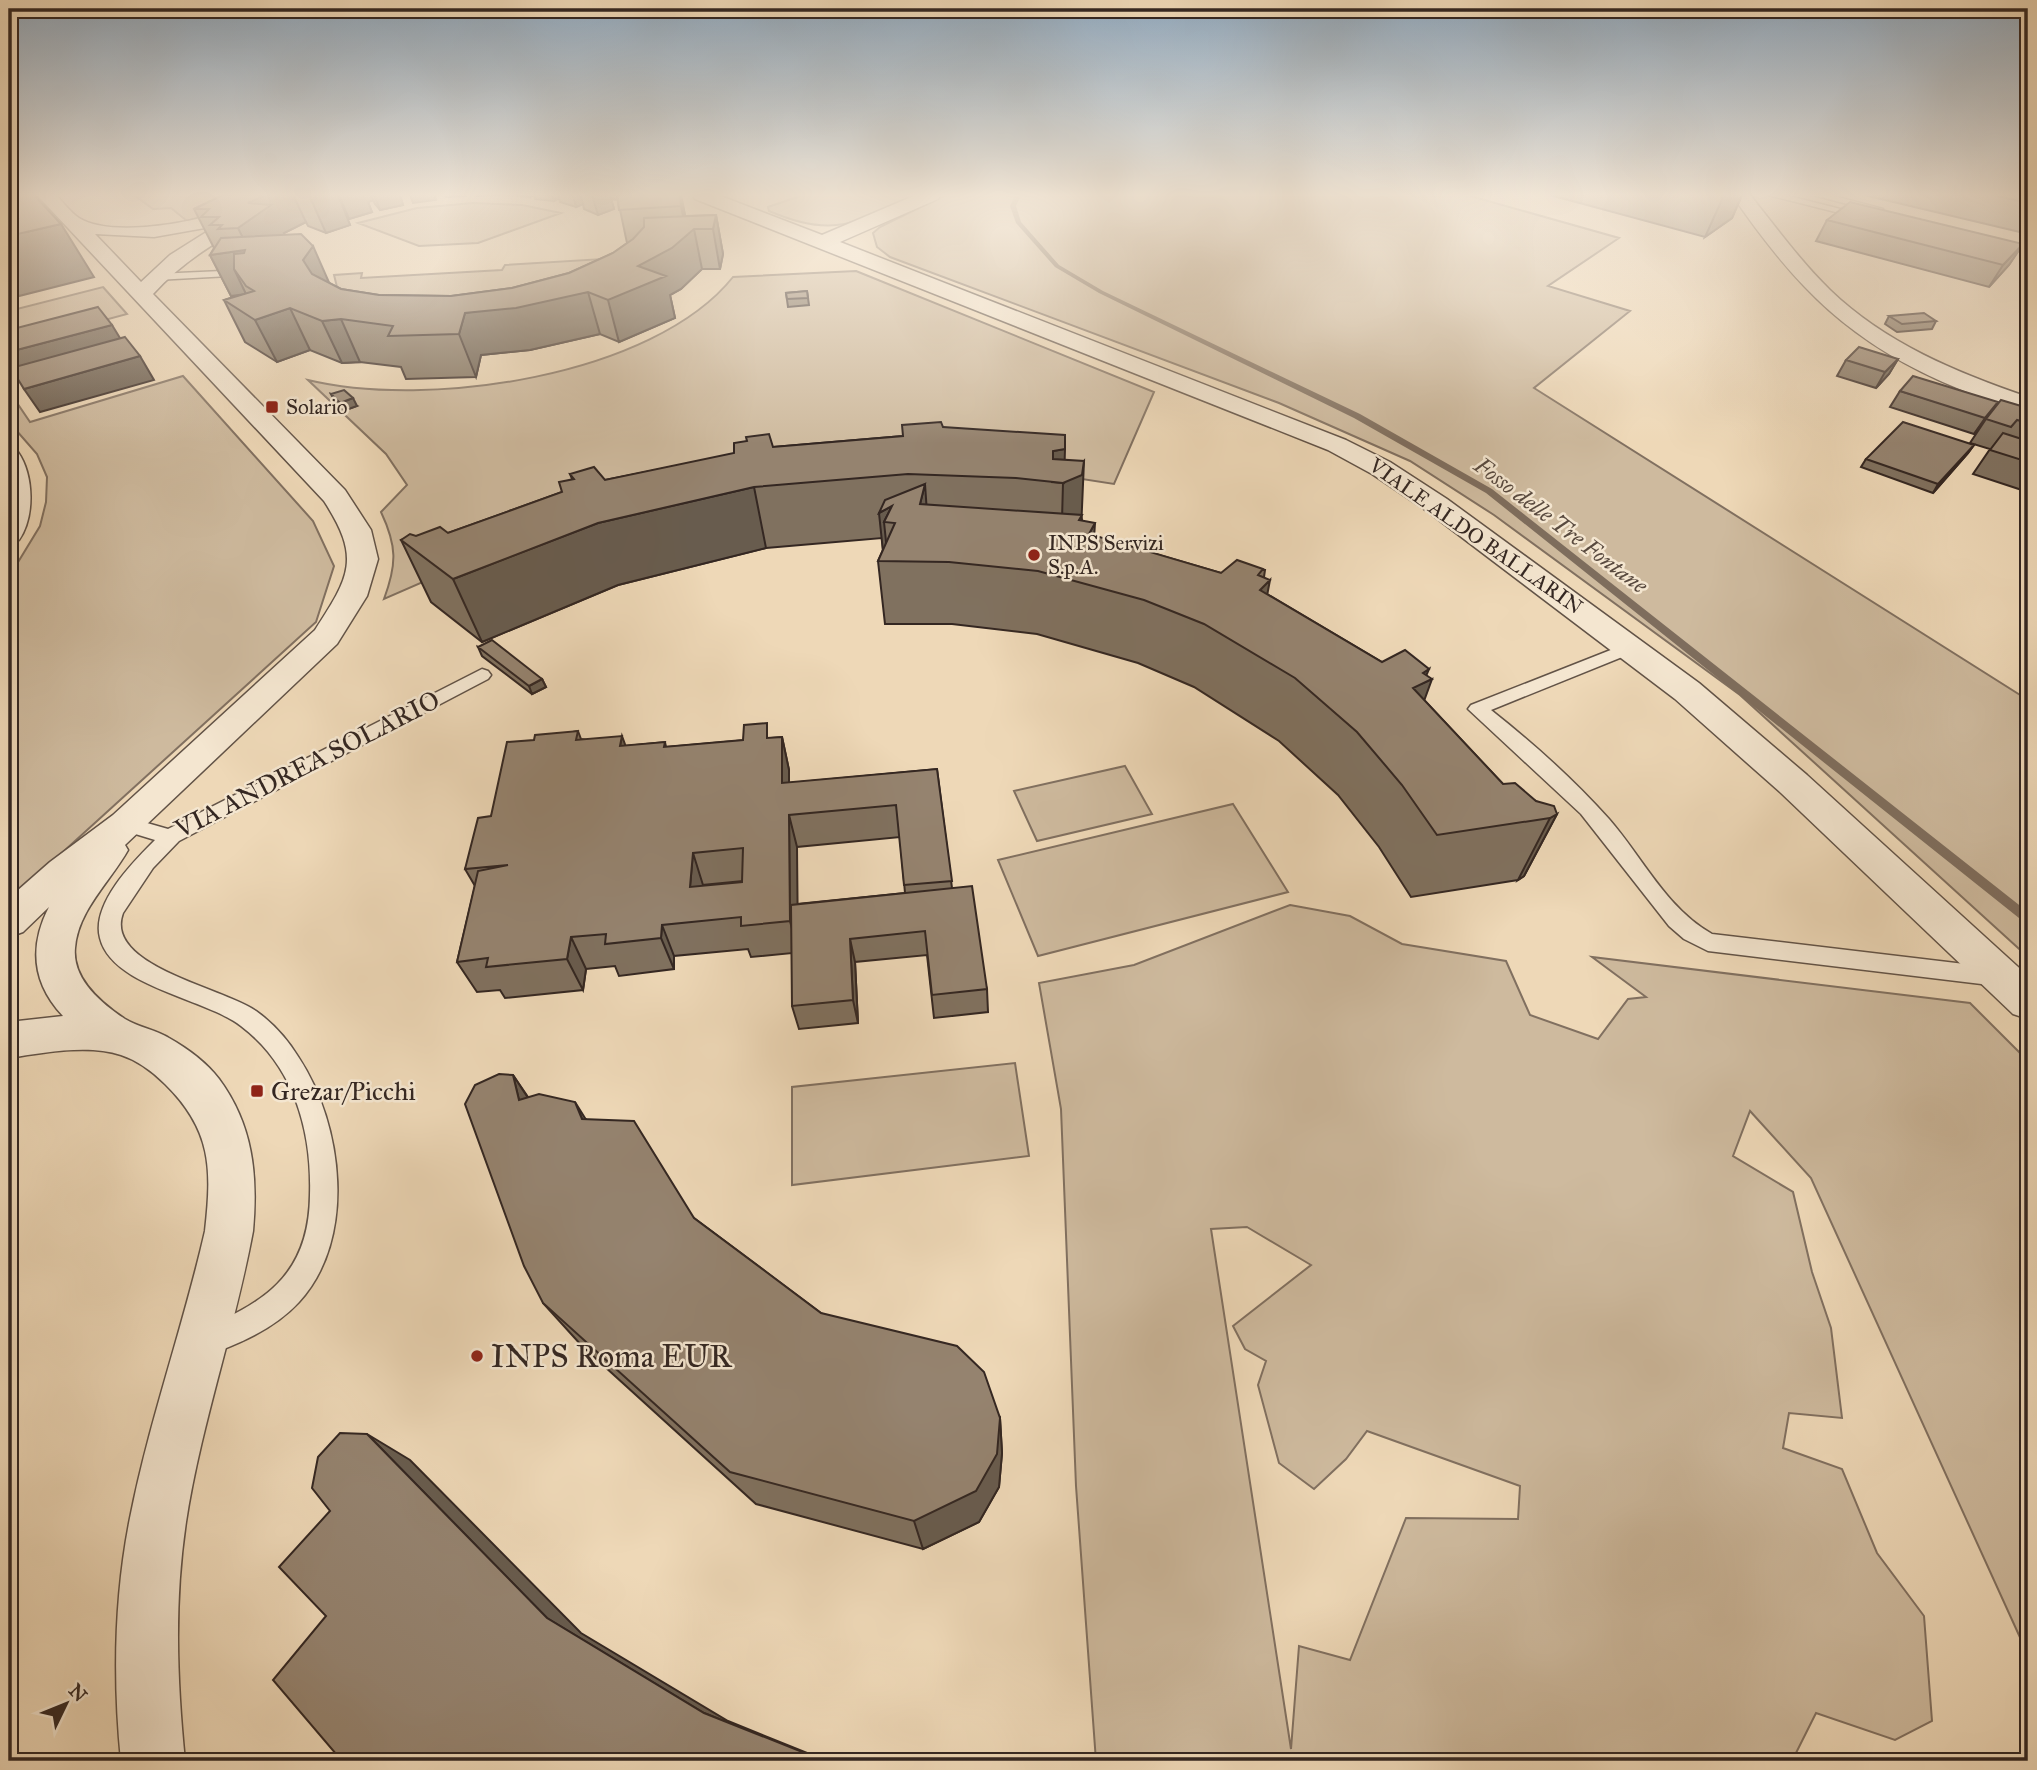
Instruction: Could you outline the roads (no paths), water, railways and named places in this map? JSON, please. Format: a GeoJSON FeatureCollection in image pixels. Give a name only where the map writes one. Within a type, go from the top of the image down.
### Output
{"type":"FeatureCollection","features":[{"type":"Feature","properties":{"kind":"street","name":"VIA ANDREA SOLARIO"},"geometry":{"type":"LineString","coordinates":[[126,824],[326,637],[352,596],[363,559],[358,530],[343,505],[149,285],[138,278]]}},
{"type":"Feature","properties":{"kind":"street"},"geometry":{"type":"LineString","coordinates":[[149,285],[157,278]]}},
{"type":"Feature","properties":{"kind":"street","name":"VIALE ALDO BALLARIN"},"geometry":{"type":"LineString","coordinates":[[914,278],[1350,450],[1437,505],[1631,647],[1794,784],[2028,1002]]}},
{"type":"Feature","properties":{"kind":"street"},"geometry":{"type":"LineString","coordinates":[[1809,278],[1825,297],[1865,331],[1939,370],[2028,405]]}},
{"type":"Feature","properties":{"kind":"street"},"geometry":{"type":"LineString","coordinates":[[9,458],[18,494],[9,534]]}},
{"type":"Feature","properties":{"kind":"street"},"geometry":{"type":"LineString","coordinates":[[9,921],[63,872],[126,824]]}},
{"type":"Feature","properties":{"kind":"street"},"geometry":{"type":"LineString","coordinates":[[126,824],[61,924],[54,955],[64,987],[113,1034],[165,1057],[193,1080],[214,1106],[228,1145],[233,1186],[230,1242],[172,1458],[150,1576],[146,1666],[152,1761]]}},
{"type":"Feature","properties":{"kind":"street"},"geometry":{"type":"LineString","coordinates":[[9,1040],[113,1034]]}},
{"type":"Feature","properties":{"kind":"lane"},"geometry":{"type":"LineString","coordinates":[[149,285],[208,278]]}},
{"type":"Feature","properties":{"kind":"lane"},"geometry":{"type":"LineString","coordinates":[[1631,647],[1477,709],[1570,790],[1625,852],[1683,929],[1708,942],[2003,978]]}},
{"type":"Feature","properties":{"kind":"lane","name":"VIA ANDREA SOLARIO"},"geometry":{"type":"LineString","coordinates":[[126,824],[171,837],[482,675]]}},
{"type":"Feature","properties":{"kind":"lane"},"geometry":{"type":"LineString","coordinates":[[171,837],[115,908],[109,919],[111,939],[125,959],[141,970],[208,995],[247,1017],[279,1048],[304,1085],[319,1135],[324,1182],[317,1236],[304,1273],[290,1293],[272,1310],[253,1322],[201,1343]]}},
{"type":"Feature","properties":{"kind":"waterway","name":"Fosso delle Tre Fontane"},"geometry":{"type":"LineString","coordinates":[[1077,278],[1101,292],[1357,416],[1489,491],[2028,919]]}},
{"type":"Feature","properties":{"kind":"place","name":"Solario"},"geometry":{"type":"Point","coordinates":[272,407]}},
{"type":"Feature","properties":{"kind":"place","name":"INPS Servizi S.p.A."},"geometry":{"type":"Point","coordinates":[1034,555]}},
{"type":"Feature","properties":{"kind":"place","name":"Grezar/Picchi"},"geometry":{"type":"Point","coordinates":[257,1091]}},
{"type":"Feature","properties":{"kind":"place","name":"INPS Roma EUR"},"geometry":{"type":"Point","coordinates":[477,1356]}}]}
